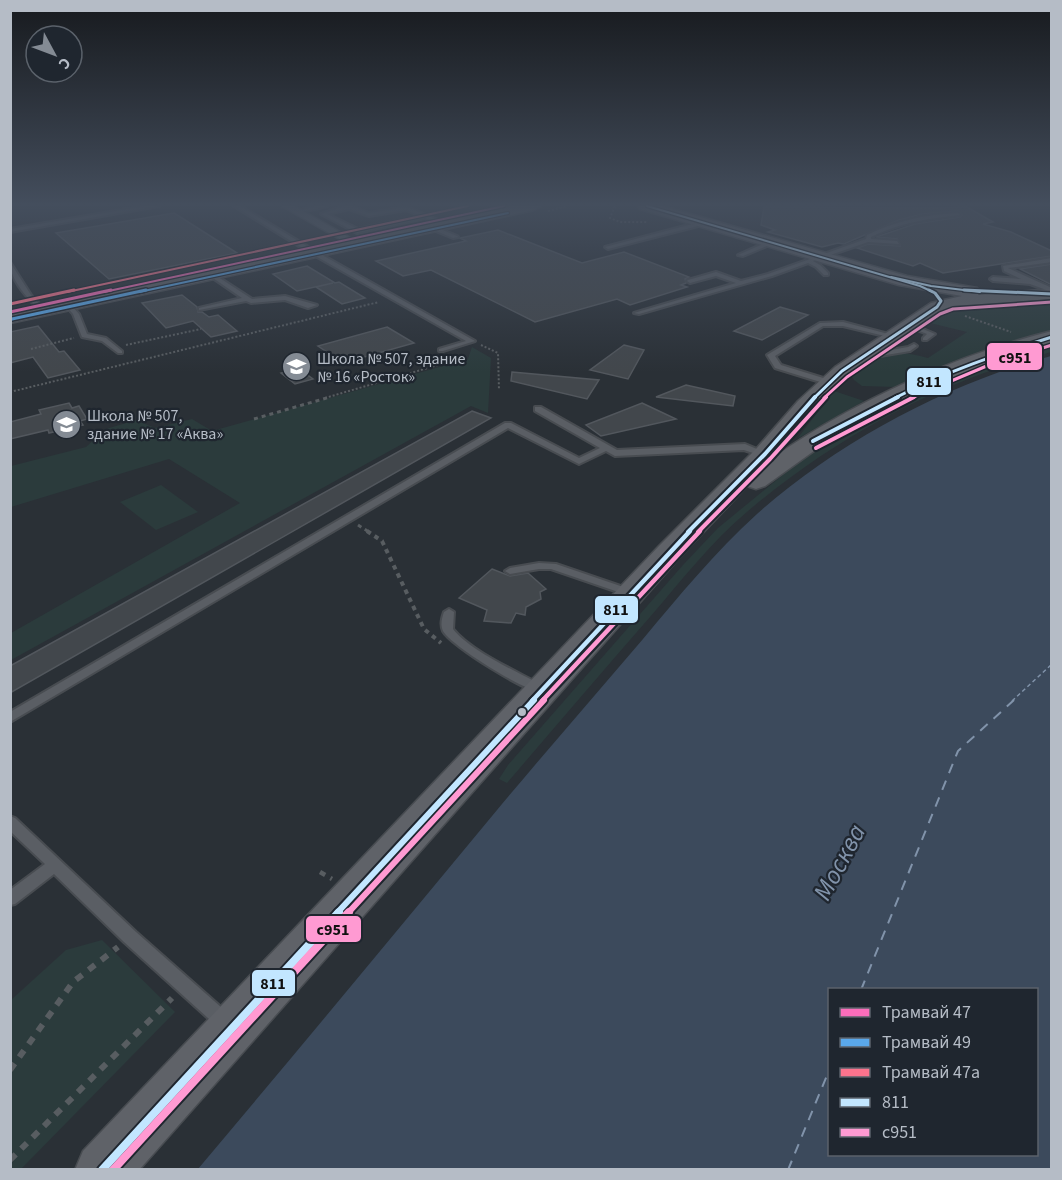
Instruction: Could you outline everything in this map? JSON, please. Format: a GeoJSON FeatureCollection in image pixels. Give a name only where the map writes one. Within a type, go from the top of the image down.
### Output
{"type":"FeatureCollection","features":[{"type":"Feature","properties":{"kind":"main road"},"geometry":{"type":"LineString","coordinates":[[10,318],[277,261]]}},
{"type":"Feature","properties":{"kind":"main road"},"geometry":{"type":"LineString","coordinates":[[823,261],[905,281],[976,293],[1029,288],[1052,292]]}},
{"type":"Feature","properties":{"kind":"main road"},"geometry":{"type":"LineString","coordinates":[[905,281],[938,294],[941,301],[937,307]]}},
{"type":"Feature","properties":{"kind":"main road"},"geometry":{"type":"LineString","coordinates":[[102,1170],[631,593],[836,377],[861,357],[937,307],[1029,288]]}},
{"type":"Feature","properties":{"kind":"main road"},"geometry":{"type":"LineString","coordinates":[[700,522],[817,438],[922,384],[986,358],[1052,338]]}},
{"type":"Feature","properties":{"kind":"main road"},"geometry":{"type":"LineString","coordinates":[[836,377],[863,392],[884,393],[922,384]]}},
{"type":"Feature","properties":{"kind":"lane"},"geometry":{"type":"LineString","coordinates":[[330,261],[472,341]]}},
{"type":"Feature","properties":{"kind":"lane"},"geometry":{"type":"LineString","coordinates":[[637,313],[770,275],[808,261]]}},
{"type":"Feature","properties":{"kind":"lane"},"geometry":{"type":"LineString","coordinates":[[815,261],[826,274]]}},
{"type":"Feature","properties":{"kind":"lane"},"geometry":{"type":"LineString","coordinates":[[1029,288],[1005,267],[1045,261]]}},
{"type":"Feature","properties":{"kind":"lane"},"geometry":{"type":"LineString","coordinates":[[10,264],[29,296],[43,311]]}},
{"type":"Feature","properties":{"kind":"lane"},"geometry":{"type":"LineString","coordinates":[[690,281],[716,274],[739,282]]}},
{"type":"Feature","properties":{"kind":"lane"},"geometry":{"type":"LineString","coordinates":[[212,275],[245,299]]}},
{"type":"Feature","properties":{"kind":"lane"},"geometry":{"type":"LineString","coordinates":[[702,278],[725,286]]}},
{"type":"Feature","properties":{"kind":"lane"},"geometry":{"type":"LineString","coordinates":[[993,279],[1029,288]]}},
{"type":"Feature","properties":{"kind":"lane"},"geometry":{"type":"LineString","coordinates":[[201,309],[245,299],[258,301],[284,296],[308,306],[314,305]]}},
{"type":"Feature","properties":{"kind":"lane"},"geometry":{"type":"LineString","coordinates":[[69,306],[76,314],[84,336],[104,339],[118,350]]}},
{"type":"Feature","properties":{"kind":"lane"},"geometry":{"type":"LineString","coordinates":[[836,377],[778,366],[771,355],[822,324],[843,324],[901,331],[928,336],[938,339],[938,342]]}},
{"type":"Feature","properties":{"kind":"lane"},"geometry":{"type":"LineString","coordinates":[[441,350],[472,341]]}},
{"type":"Feature","properties":{"kind":"lane"},"geometry":{"type":"LineString","coordinates":[[861,357],[912,348],[926,350]]}},
{"type":"Feature","properties":{"kind":"lane"},"geometry":{"type":"LineString","coordinates":[[538,409],[604,449],[615,453],[745,447],[765,454]]}},
{"type":"Feature","properties":{"kind":"lane"},"geometry":{"type":"LineString","coordinates":[[10,717],[508,424],[579,461],[604,449]]}},
{"type":"Feature","properties":{"kind":"lane"},"geometry":{"type":"LineString","coordinates":[[510,571],[552,566],[631,593]]}},
{"type":"Feature","properties":{"kind":"lane"},"geometry":{"type":"LineString","coordinates":[[449,612],[446,623],[450,633],[460,642],[512,675],[542,690]]}},
{"type":"Feature","properties":{"kind":"lane"},"geometry":{"type":"LineString","coordinates":[[10,822],[130,937],[232,1028]]}},
{"type":"Feature","properties":{"kind":"lane"},"geometry":{"type":"LineString","coordinates":[[10,899],[55,865]]}},
{"type":"Feature","properties":{"kind":"path"},"geometry":{"type":"LineString","coordinates":[[10,392],[397,298]]}},
{"type":"Feature","properties":{"kind":"path"},"geometry":{"type":"LineString","coordinates":[[967,316],[1018,335]]}},
{"type":"Feature","properties":{"kind":"path"},"geometry":{"type":"LineString","coordinates":[[118,350],[201,329]]}},
{"type":"Feature","properties":{"kind":"path"},"geometry":{"type":"LineString","coordinates":[[32,349],[84,336]]}},
{"type":"Feature","properties":{"kind":"path"},"geometry":{"type":"LineString","coordinates":[[472,341],[498,352],[499,390]]}},
{"type":"Feature","properties":{"kind":"path"},"geometry":{"type":"LineString","coordinates":[[254,419],[462,358],[461,344]]}},
{"type":"Feature","properties":{"kind":"path"},"geometry":{"type":"LineString","coordinates":[[348,518],[382,541],[424,629],[431,637],[449,649]]}},
{"type":"Feature","properties":{"kind":"path"},"geometry":{"type":"LineString","coordinates":[[10,1070],[73,982],[130,937]]}},
{"type":"Feature","properties":{"kind":"path"},"geometry":{"type":"LineString","coordinates":[[10,1160],[185,984]]}},
{"type":"Feature","properties":{"kind":"shaded area"},"geometry":{"type":"Polygon","coordinates":[[[1051,298],[1051,331],[1024,338],[894,387],[862,386],[850,374],[869,362],[896,353],[928,358],[967,332],[930,323],[931,319],[944,312],[989,301],[1051,298]]]}},
{"type":"Feature","properties":{"kind":"shaded area"},"geometry":{"type":"Polygon","coordinates":[[[472,347],[491,358],[488,413],[471,406],[11,660],[11,633],[240,503],[169,459],[11,507],[11,466],[86,447],[106,429],[136,420],[155,428],[192,419],[212,431],[468,359],[472,347]]]}},
{"type":"Feature","properties":{"kind":"shaded area"},"geometry":{"type":"Polygon","coordinates":[[[1051,347],[1051,352],[969,379],[891,415],[853,436],[782,484],[734,523],[709,549],[507,783],[499,779],[508,765],[683,565],[718,528],[796,464],[829,441],[907,399],[1003,361],[1051,347]]]}},
{"type":"Feature","properties":{"kind":"shaded area"},"geometry":{"type":"Polygon","coordinates":[[[834,391],[864,401],[797,439],[834,391]]]}},
{"type":"Feature","properties":{"kind":"shaded area"},"geometry":{"type":"Polygon","coordinates":[[[161,485],[198,512],[156,530],[120,502],[161,485]]]}},
{"type":"Feature","properties":{"kind":"shaded area"},"geometry":{"type":"Polygon","coordinates":[[[102,940],[175,1012],[21,1169],[11,1169],[11,1000],[66,950],[102,940]]]}},
{"type":"Feature","properties":{"kind":"water","name":"Москва"},"geometry":{"type":"Polygon","coordinates":[[[1051,356],[1051,1169],[198,1169],[520,783],[712,559],[757,514],[822,463],[895,418],[972,382],[1051,356]]]}},
{"type":"Feature","properties":{"kind":"building"},"geometry":{"type":"Polygon","coordinates":[[[88,261],[197,261],[109,279],[88,261]]]}},
{"type":"Feature","properties":{"kind":"building"},"geometry":{"type":"Polygon","coordinates":[[[376,261],[577,261],[582,263],[648,261],[689,277],[685,279],[686,283],[681,285],[687,287],[630,305],[617,299],[535,322],[431,270],[403,276],[376,261]]]}},
{"type":"Feature","properties":{"kind":"building"},"geometry":{"type":"Polygon","coordinates":[[[898,261],[1020,261],[943,273],[920,263],[913,266],[898,261]]]}},
{"type":"Feature","properties":{"kind":"building"},"geometry":{"type":"Polygon","coordinates":[[[1052,264],[1052,285],[1020,269],[1052,264]]]}},
{"type":"Feature","properties":{"kind":"building"},"geometry":{"type":"Polygon","coordinates":[[[307,266],[365,298],[342,304],[316,287],[333,283],[297,291],[273,274],[307,266]]]}},
{"type":"Feature","properties":{"kind":"building"},"geometry":{"type":"Polygon","coordinates":[[[182,295],[197,307],[198,312],[209,317],[218,315],[237,331],[211,337],[193,321],[166,328],[142,303],[182,295]]]}},
{"type":"Feature","properties":{"kind":"building"},"geometry":{"type":"Polygon","coordinates":[[[780,307],[808,315],[762,340],[734,331],[780,307]]]}},
{"type":"Feature","properties":{"kind":"building"},"geometry":{"type":"Polygon","coordinates":[[[38,326],[59,352],[64,351],[80,370],[48,378],[33,357],[10,363],[10,332],[38,326]]]}},
{"type":"Feature","properties":{"kind":"building"},"geometry":{"type":"Polygon","coordinates":[[[387,327],[414,343],[343,363],[318,346],[387,327]]]}},
{"type":"Feature","properties":{"kind":"building"},"geometry":{"type":"Polygon","coordinates":[[[624,345],[644,350],[628,379],[590,370],[624,345]]]}},
{"type":"Feature","properties":{"kind":"building"},"geometry":{"type":"Polygon","coordinates":[[[298,368],[313,379],[295,384],[281,373],[298,368]]]}},
{"type":"Feature","properties":{"kind":"building"},"geometry":{"type":"Polygon","coordinates":[[[512,372],[599,380],[587,399],[511,381],[512,372]]]}},
{"type":"Feature","properties":{"kind":"building"},"geometry":{"type":"Polygon","coordinates":[[[686,385],[735,396],[733,406],[656,397],[686,385]]]}},
{"type":"Feature","properties":{"kind":"building"},"geometry":{"type":"Polygon","coordinates":[[[69,403],[72,408],[79,406],[87,419],[80,421],[83,425],[10,439],[10,422],[41,414],[39,410],[69,403]]]}},
{"type":"Feature","properties":{"kind":"building"},"geometry":{"type":"Polygon","coordinates":[[[642,403],[676,419],[601,436],[586,425],[642,403]]]}},
{"type":"Feature","properties":{"kind":"building"},"geometry":{"type":"Polygon","coordinates":[[[472,411],[491,418],[10,693],[10,666],[472,411]]]}},
{"type":"Feature","properties":{"kind":"building"},"geometry":{"type":"Polygon","coordinates":[[[492,569],[510,576],[528,573],[546,589],[540,592],[541,599],[526,607],[525,615],[516,613],[511,623],[484,621],[487,610],[459,598],[492,569]]]}},
{"type":"Feature","properties":{"kind":"ferry route"},"geometry":{"type":"LineString","coordinates":[[1012,701],[1052,664]]}},
{"type":"Feature","properties":{"kind":"ferry route"},"geometry":{"type":"LineString","coordinates":[[862,988],[958,751],[1014,700]]}},
{"type":"Feature","properties":{"kind":"ferry route"},"geometry":{"type":"LineString","coordinates":[[788,1170],[828,1073]]}},
{"type":"Feature","properties":{"kind":"tram line","name":"47а"},"geometry":{"type":"LineString","coordinates":[[10,304],[211,261]]}},
{"type":"Feature","properties":{"kind":"tram line","name":"47"},"geometry":{"type":"LineString","coordinates":[[10,312],[247,261]]}},
{"type":"Feature","properties":{"kind":"tram line","name":"49"},"geometry":{"type":"LineString","coordinates":[[12,319],[283,261]]}},
{"type":"Feature","properties":{"kind":"transit line","name":"811"},"geometry":{"type":"LineString","coordinates":[[102,1170],[669,552],[765,454],[806,406],[842,371],[937,307],[941,301],[935,293],[920,286],[835,261]]}},
{"type":"Feature","properties":{"kind":"transit line","name":"811"},"geometry":{"type":"LineString","coordinates":[[891,277],[931,286],[971,291],[1052,294]]}},
{"type":"Feature","properties":{"kind":"transit line","name":"с951"},"geometry":{"type":"LineString","coordinates":[[113,1170],[674,557],[770,459],[811,411],[847,377],[940,314],[953,309],[1052,302]]}},
{"type":"Feature","properties":{"kind":"transit line","name":"811"},"geometry":{"type":"LineString","coordinates":[[813,441],[922,384],[986,358],[1052,337]]}},
{"type":"Feature","properties":{"kind":"transit line","name":"с951"},"geometry":{"type":"LineString","coordinates":[[816,448],[925,391],[989,365],[1052,345]]}},
{"type":"Feature","properties":{"kind":"place","name":"Школа № 507, здание № 16 «Росток»"},"geometry":{"type":"Point","coordinates":[296,367]}},
{"type":"Feature","properties":{"kind":"place","name":"Школа № 507, здание № 17 «Аква»"},"geometry":{"type":"Point","coordinates":[66,424]}}]}
